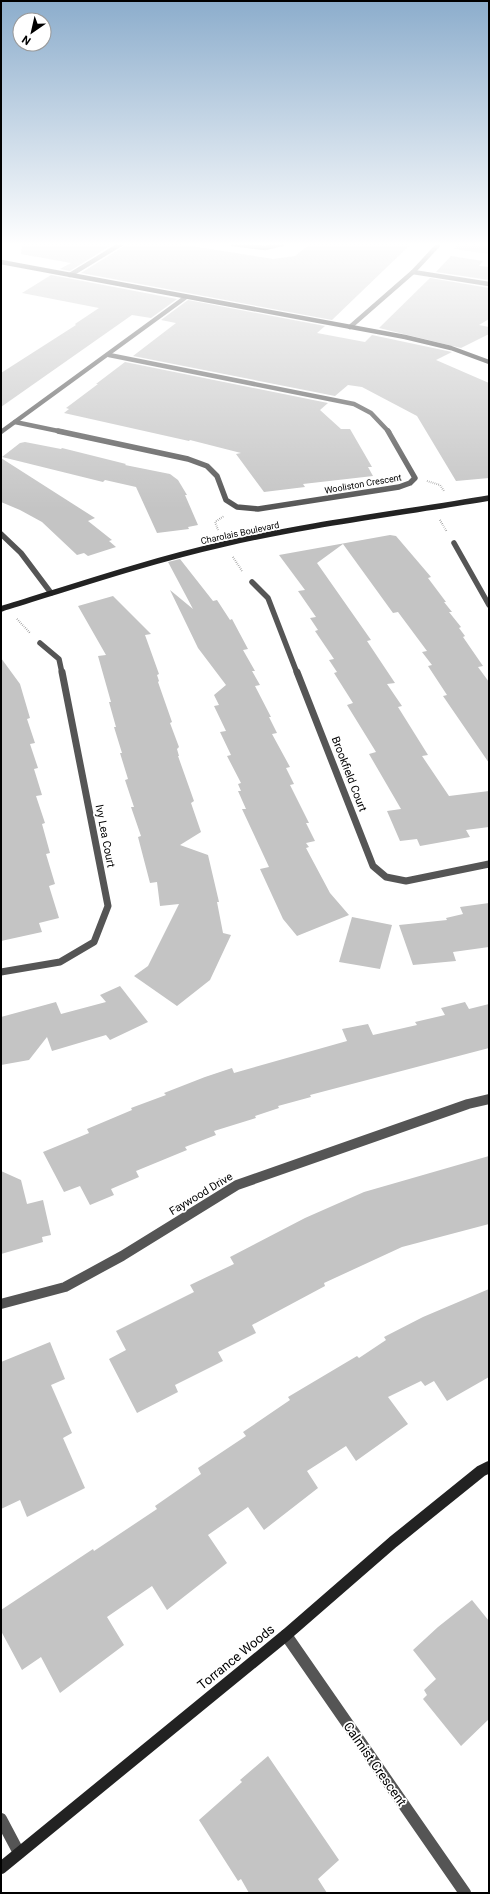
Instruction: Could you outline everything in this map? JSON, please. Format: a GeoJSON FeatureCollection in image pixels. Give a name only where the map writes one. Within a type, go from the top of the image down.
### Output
{"type":"FeatureCollection","features":[{"type":"Feature","properties":{"kind":"street"},"geometry":{"type":"LineString","coordinates":[[1,432],[139,332]]}},
{"type":"Feature","properties":{"kind":"street"},"geometry":{"type":"LineString","coordinates":[[380,332],[451,348],[489,362]]}},
{"type":"Feature","properties":{"kind":"street","name":"Wooliston Crescent"},"geometry":{"type":"LineString","coordinates":[[109,355],[340,401],[361,407],[378,418],[397,444],[415,478],[410,483],[399,487],[258,509],[237,507]]}},
{"type":"Feature","properties":{"kind":"street"},"geometry":{"type":"LineString","coordinates":[[15,422],[188,459],[207,466],[217,476],[226,500],[237,507]]}},
{"type":"Feature","properties":{"kind":"street","name":"Charolais Boulevard"},"geometry":{"type":"LineString","coordinates":[[4,608],[124,571],[225,544],[278,533],[489,498]]}},
{"type":"Feature","properties":{"kind":"street"},"geometry":{"type":"LineString","coordinates":[[1,534],[21,553],[51,593]]}},
{"type":"Feature","properties":{"kind":"street"},"geometry":{"type":"LineString","coordinates":[[454,543],[489,604]]}},
{"type":"Feature","properties":{"kind":"street","name":"Brookfield Court"},"geometry":{"type":"LineString","coordinates":[[252,582],[268,598],[373,866],[386,877],[406,881],[489,864]]}},
{"type":"Feature","properties":{"kind":"street","name":"Ivy Lea Court"},"geometry":{"type":"LineString","coordinates":[[1,972],[60,962],[94,942],[108,906],[59,659],[40,643]]}},
{"type":"Feature","properties":{"kind":"street","name":"Faywood Drive"},"geometry":{"type":"LineString","coordinates":[[1,1304],[65,1287],[122,1256],[237,1185],[468,1104],[489,1099]]}},
{"type":"Feature","properties":{"kind":"street","name":"Torrance Woods"},"geometry":{"type":"LineString","coordinates":[[1,1868],[286,1635],[393,1542],[481,1471],[489,1467]]}},
{"type":"Feature","properties":{"kind":"street","name":"Calmist Crescent"},"geometry":{"type":"LineString","coordinates":[[286,1635],[465,1893]]}},
{"type":"Feature","properties":{"kind":"street"},"geometry":{"type":"LineString","coordinates":[[1,1819],[19,1853]]}},
{"type":"Feature","properties":{"kind":"path"},"geometry":{"type":"LineString","coordinates":[[415,478],[440,485],[454,504]]}},
{"type":"Feature","properties":{"kind":"path"},"geometry":{"type":"LineString","coordinates":[[237,507],[215,522],[225,544],[240,569],[252,582]]}},
{"type":"Feature","properties":{"kind":"path"},"geometry":{"type":"LineString","coordinates":[[431,508],[454,543]]}},
{"type":"Feature","properties":{"kind":"path"},"geometry":{"type":"LineString","coordinates":[[4,608],[40,643]]}},
{"type":"Feature","properties":{"kind":"building"},"geometry":{"type":"Polygon","coordinates":[[[64,332],[107,332],[1,407],[1,373],[64,332]]]}},
{"type":"Feature","properties":{"kind":"building"},"geometry":{"type":"Polygon","coordinates":[[[164,332],[318,332],[365,342],[372,335],[452,352],[436,360],[489,383],[489,478],[456,481],[417,416],[362,387],[348,385],[335,396],[133,356],[164,332]]]}},
{"type":"Feature","properties":{"kind":"building"},"geometry":{"type":"Polygon","coordinates":[[[397,332],[489,332],[489,334],[461,348],[397,332]]]}},
{"type":"Feature","properties":{"kind":"building"},"geometry":{"type":"Polygon","coordinates":[[[125,362],[328,403],[320,410],[341,429],[350,429],[372,467],[368,467],[373,476],[303,484],[305,487],[264,492],[236,454],[241,453],[190,440],[64,413],[69,409],[66,408],[125,362]]]}},
{"type":"Feature","properties":{"kind":"building"},"geometry":{"type":"Polygon","coordinates":[[[25,442],[62,448],[126,464],[125,465],[170,474],[178,480],[187,495],[185,495],[198,525],[188,527],[189,529],[157,533],[136,487],[105,480],[103,482],[2,457],[20,443],[25,442]]]}},
{"type":"Feature","properties":{"kind":"building"},"geometry":{"type":"Polygon","coordinates":[[[1,458],[95,518],[88,521],[112,540],[109,541],[116,547],[88,556],[84,553],[77,555],[42,522],[1,502],[1,458]]]}},
{"type":"Feature","properties":{"kind":"building"},"geometry":{"type":"Polygon","coordinates":[[[390,535],[396,536],[431,577],[428,578],[452,612],[449,612],[461,627],[459,628],[465,636],[463,637],[483,666],[478,667],[489,682],[489,763],[443,696],[447,695],[428,666],[432,665],[422,652],[427,651],[398,612],[393,613],[343,544],[317,563],[371,640],[367,641],[395,683],[387,684],[402,706],[398,707],[428,755],[422,756],[449,796],[489,791],[489,827],[466,830],[470,837],[420,846],[417,839],[400,841],[387,811],[401,809],[369,754],[376,752],[347,705],[353,703],[334,673],[337,672],[329,660],[334,659],[315,631],[318,630],[310,618],[316,617],[298,591],[305,590],[279,555],[390,535]]]}},
{"type":"Feature","properties":{"kind":"building"},"geometry":{"type":"Polygon","coordinates":[[[180,559],[213,601],[217,600],[230,620],[232,619],[248,649],[243,650],[255,671],[252,671],[260,685],[255,686],[271,717],[269,717],[277,733],[272,734],[290,767],[286,768],[294,784],[290,785],[309,823],[306,823],[315,841],[306,843],[309,847],[306,848],[330,893],[349,915],[297,936],[283,919],[260,869],[269,867],[242,809],[246,809],[238,791],[241,791],[238,784],[241,783],[227,756],[231,755],[220,732],[226,731],[214,706],[219,705],[214,695],[226,685],[198,648],[170,590],[193,609],[168,562],[180,559]]]}},
{"type":"Feature","properties":{"kind":"building"},"geometry":{"type":"Polygon","coordinates":[[[113,596],[151,634],[145,635],[159,674],[157,675],[158,682],[172,722],[170,723],[179,747],[177,749],[178,756],[194,801],[191,803],[201,832],[180,845],[208,855],[219,902],[217,902],[223,933],[231,935],[210,980],[177,1006],[134,976],[148,966],[179,904],[160,906],[157,882],[150,883],[138,837],[141,836],[131,807],[134,807],[125,780],[128,779],[114,727],[116,727],[109,702],[111,702],[98,656],[106,655],[78,606],[113,596]]]}},
{"type":"Feature","properties":{"kind":"building"},"geometry":{"type":"Polygon","coordinates":[[[1,658],[20,684],[30,718],[27,719],[35,743],[30,744],[38,768],[34,769],[42,795],[36,796],[45,823],[42,824],[50,853],[46,854],[55,884],[49,886],[59,918],[39,923],[42,932],[1,941],[1,658]]]}},
{"type":"Feature","properties":{"kind":"building"},"geometry":{"type":"Polygon","coordinates":[[[489,903],[489,947],[453,952],[456,961],[413,965],[399,925],[447,920],[446,918],[463,914],[460,907],[489,903]]]}},
{"type":"Feature","properties":{"kind":"building"},"geometry":{"type":"Polygon","coordinates":[[[352,917],[392,925],[380,969],[339,962],[352,917]]]}},
{"type":"Feature","properties":{"kind":"building"},"geometry":{"type":"Polygon","coordinates":[[[120,986],[148,1022],[110,1040],[106,1035],[52,1051],[47,1037],[29,1060],[1,1065],[1,1017],[56,1002],[61,1014],[106,1002],[100,995],[120,986]]]}},
{"type":"Feature","properties":{"kind":"building"},"geometry":{"type":"Polygon","coordinates":[[[465,1002],[469,1009],[489,1004],[489,1048],[310,1095],[311,1097],[278,1106],[279,1108],[255,1116],[256,1118],[214,1131],[216,1135],[185,1147],[187,1150],[136,1171],[139,1177],[111,1189],[114,1195],[90,1205],[80,1186],[64,1192],[43,1152],[89,1133],[87,1129],[132,1110],[131,1108],[166,1095],[164,1093],[205,1077],[232,1068],[234,1073],[347,1041],[342,1029],[368,1024],[373,1035],[417,1025],[415,1022],[445,1015],[441,1008],[465,1002]]]}},
{"type":"Feature","properties":{"kind":"building"},"geometry":{"type":"Polygon","coordinates":[[[489,1156],[489,1224],[402,1247],[324,1283],[325,1286],[252,1325],[256,1333],[218,1352],[223,1361],[175,1385],[178,1392],[137,1413],[109,1359],[126,1350],[116,1331],[194,1292],[190,1285],[234,1264],[230,1257],[305,1218],[364,1192],[489,1156]]]}},
{"type":"Feature","properties":{"kind":"building"},"geometry":{"type":"Polygon","coordinates":[[[1,1171],[21,1180],[27,1204],[43,1200],[51,1235],[42,1237],[43,1242],[1,1254],[1,1171]]]}},
{"type":"Feature","properties":{"kind":"building"},"geometry":{"type":"Polygon","coordinates":[[[489,1289],[489,1377],[447,1401],[434,1381],[425,1386],[421,1381],[388,1397],[408,1424],[356,1461],[346,1446],[307,1471],[318,1488],[264,1530],[248,1507],[208,1535],[227,1563],[167,1610],[152,1586],[107,1617],[124,1645],[60,1693],[41,1657],[22,1670],[1,1631],[1,1610],[93,1549],[94,1551],[157,1509],[155,1506],[201,1474],[198,1468],[246,1436],[243,1432],[290,1400],[288,1397],[357,1356],[359,1358],[386,1340],[384,1337],[423,1317],[489,1289]]]}},
{"type":"Feature","properties":{"kind":"building"},"geometry":{"type":"Polygon","coordinates":[[[50,1342],[65,1379],[51,1385],[72,1433],[63,1438],[85,1488],[27,1517],[20,1500],[1,1509],[1,1362],[50,1342]]]}},
{"type":"Feature","properties":{"kind":"building"},"geometry":{"type":"Polygon","coordinates":[[[472,1600],[489,1621],[489,1719],[461,1746],[423,1699],[427,1695],[424,1690],[436,1679],[413,1650],[438,1627],[472,1600]]]}},
{"type":"Feature","properties":{"kind":"building"},"geometry":{"type":"Polygon","coordinates":[[[268,1756],[339,1860],[318,1879],[327,1893],[249,1893],[241,1879],[238,1881],[199,1820],[242,1782],[240,1780],[268,1756]]]}}]}
